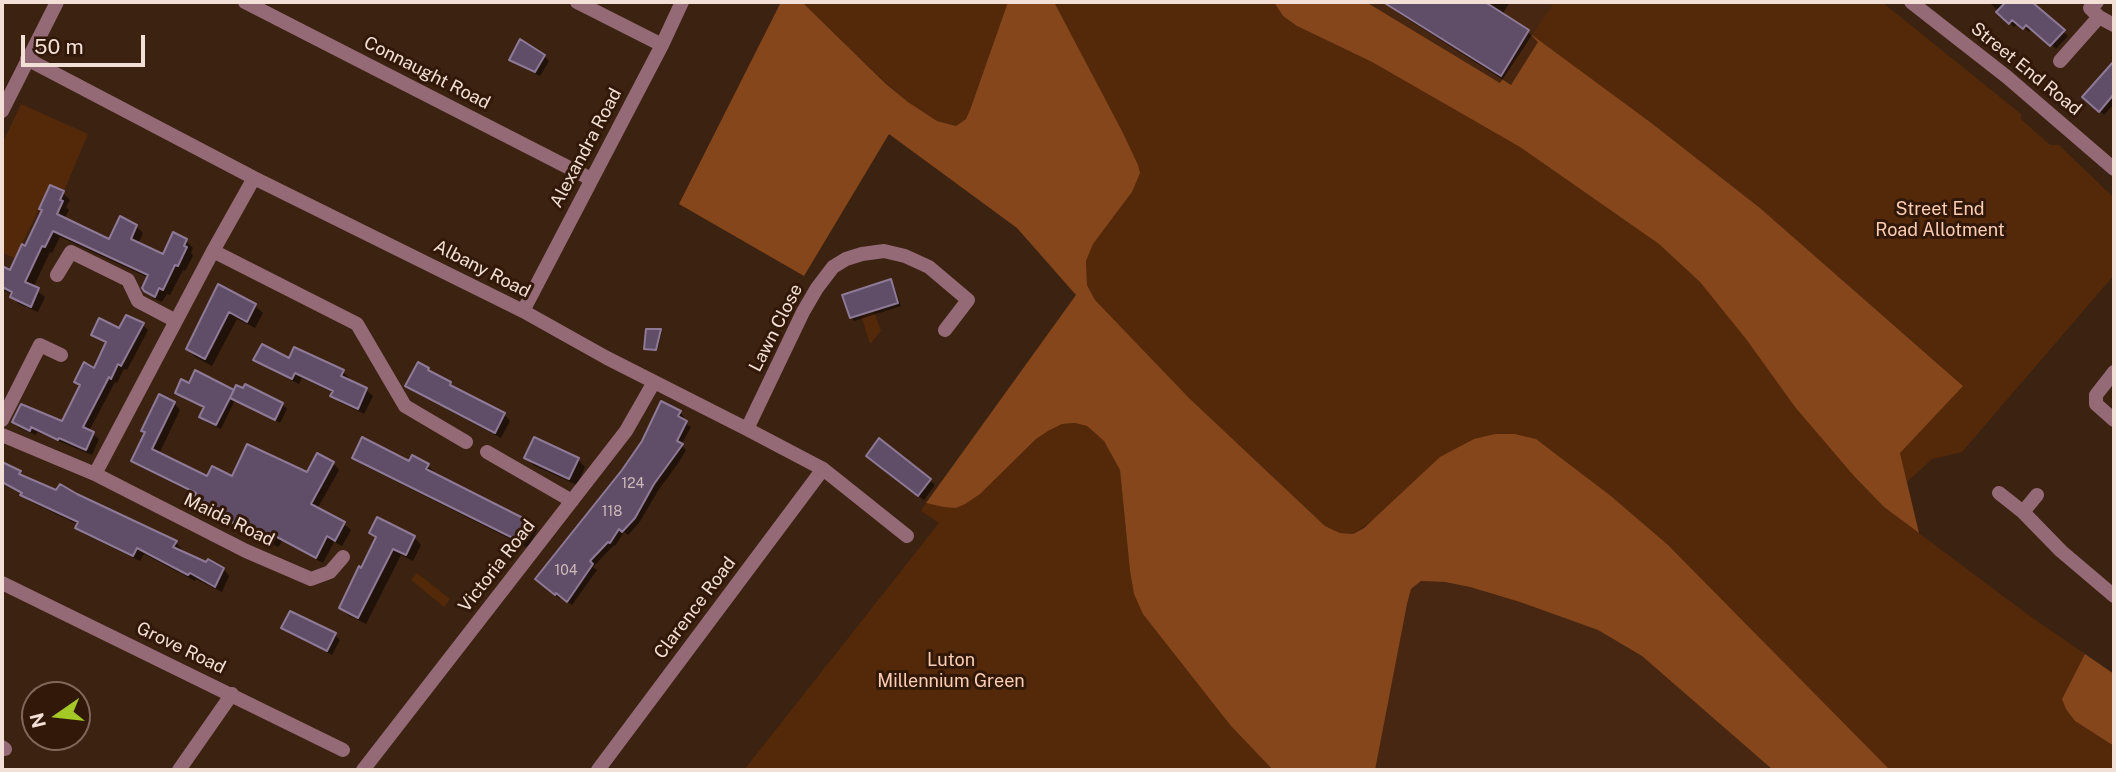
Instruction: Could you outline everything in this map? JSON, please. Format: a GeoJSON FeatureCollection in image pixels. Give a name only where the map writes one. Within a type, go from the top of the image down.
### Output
{"type":"FeatureCollection","features":[{"type":"Feature","properties":{"kind":"street"},"geometry":{"type":"LineString","coordinates":[[2,111],[57,2]]}},
{"type":"Feature","properties":{"kind":"street","name":"Connaught Road"},"geometry":{"type":"LineString","coordinates":[[245,2],[591,179]]}},
{"type":"Feature","properties":{"kind":"street"},"geometry":{"type":"LineString","coordinates":[[577,2],[662,45]]}},
{"type":"Feature","properties":{"kind":"street","name":"Alexandra Road"},"geometry":{"type":"LineString","coordinates":[[523,311],[682,2]]}},
{"type":"Feature","properties":{"kind":"street","name":"Street End Road"},"geometry":{"type":"LineString","coordinates":[[1911,2],[2017,85],[2114,169]]}},
{"type":"Feature","properties":{"kind":"street"},"geometry":{"type":"LineString","coordinates":[[2060,61],[2092,7],[2114,25]]}},
{"type":"Feature","properties":{"kind":"street","name":"Albany Road"},"geometry":{"type":"LineString","coordinates":[[27,59],[254,178],[523,311],[823,470],[907,536]]}},
{"type":"Feature","properties":{"kind":"street"},"geometry":{"type":"LineString","coordinates":[[95,474],[254,178]]}},
{"type":"Feature","properties":{"kind":"street"},"geometry":{"type":"LineString","coordinates":[[213,251],[357,324],[405,406],[466,442]]}},
{"type":"Feature","properties":{"kind":"street","name":"Lawn Close"},"geometry":{"type":"LineString","coordinates":[[747,429],[803,312],[833,267],[846,259],[884,251],[905,256],[929,267],[968,300],[945,330]]}},
{"type":"Feature","properties":{"kind":"street"},"geometry":{"type":"LineString","coordinates":[[57,275],[71,252],[128,280],[138,301],[176,321]]}},
{"type":"Feature","properties":{"kind":"street"},"geometry":{"type":"LineString","coordinates":[[2,420],[40,345],[61,355]]}},
{"type":"Feature","properties":{"kind":"street"},"geometry":{"type":"LineString","coordinates":[[2114,372],[2096,395],[2096,404],[2114,420]]}},
{"type":"Feature","properties":{"kind":"street","name":"Victoria Road"},"geometry":{"type":"LineString","coordinates":[[363,770],[626,430],[654,382]]}},
{"type":"Feature","properties":{"kind":"street","name":"Maida Road"},"geometry":{"type":"LineString","coordinates":[[2,435],[95,474],[246,551],[311,579],[330,572],[343,557]]}},
{"type":"Feature","properties":{"kind":"street"},"geometry":{"type":"LineString","coordinates":[[487,452],[572,501]]}},
{"type":"Feature","properties":{"kind":"street","name":"Clarence Road"},"geometry":{"type":"LineString","coordinates":[[598,770],[823,470]]}},
{"type":"Feature","properties":{"kind":"street"},"geometry":{"type":"LineString","coordinates":[[1999,493],[2114,596]]}},
{"type":"Feature","properties":{"kind":"street"},"geometry":{"type":"LineString","coordinates":[[2023,512],[2037,495]]}},
{"type":"Feature","properties":{"kind":"street","name":"Grove Road"},"geometry":{"type":"LineString","coordinates":[[2,583],[343,750]]}},
{"type":"Feature","properties":{"kind":"street"},"geometry":{"type":"LineString","coordinates":[[178,770],[232,694]]}},
{"type":"Feature","properties":{"kind":"shaded area"},"geometry":{"type":"Polygon","coordinates":[[[781,2],[802,2],[908,102],[937,121],[956,126],[966,119],[970,110],[1008,2],[1054,2],[1122,131],[1140,173],[1132,192],[1093,244],[1086,261],[1087,285],[1095,300],[1189,398],[1325,526],[1340,533],[1353,534],[1364,528],[1440,457],[1474,439],[1495,434],[1515,434],[1536,439],[1611,496],[1668,545],[1890,770],[1773,770],[1642,656],[1598,630],[1470,587],[1421,581],[1411,589],[1407,604],[1375,770],[1273,770],[1231,726],[1143,614],[1134,594],[1130,571],[1120,470],[1104,441],[1087,426],[1062,424],[1048,431],[1036,439],[980,494],[965,504],[956,508],[926,503],[1076,295],[1017,228],[889,134],[804,276],[679,204],[781,2]]]}},
{"type":"Feature","properties":{"kind":"shaded area"},"geometry":{"type":"Polygon","coordinates":[[[1274,2],[1366,2],[1500,83],[1532,35],[1760,208],[1963,386],[1900,453],[1919,533],[1884,507],[1853,475],[1795,407],[1746,339],[1700,282],[1659,244],[1520,147],[1372,62],[1297,26],[1283,16],[1274,2]]]}},
{"type":"Feature","properties":{"kind":"shaded area"},"geometry":{"type":"Polygon","coordinates":[[[1366,2],[1554,2],[1500,83],[1366,2]]]}},
{"type":"Feature","properties":{"kind":"shaded area"},"geometry":{"type":"Polygon","coordinates":[[[1421,581],[1470,587],[1598,630],[1642,656],[1773,770],[1374,770],[1407,604],[1411,589],[1421,581]]]}},
{"type":"Feature","properties":{"kind":"shaded area"},"geometry":{"type":"Polygon","coordinates":[[[2085,654],[2114,674],[2114,746],[2075,721],[2062,699],[2085,654]]]}},
{"type":"Feature","properties":{"kind":"green space"},"geometry":{"type":"Polygon","coordinates":[[[802,2],[1008,2],[970,110],[966,119],[956,126],[937,121],[908,102],[802,2]]]}},
{"type":"Feature","properties":{"kind":"green space"},"geometry":{"type":"Polygon","coordinates":[[[1054,2],[1274,2],[1283,16],[1297,26],[1372,62],[1520,147],[1659,244],[1700,282],[1746,339],[1795,407],[1884,507],[2085,654],[2062,699],[2075,721],[2114,746],[2114,770],[1890,770],[1668,545],[1611,496],[1536,439],[1515,434],[1495,434],[1353,534],[1340,533],[1325,526],[1189,398],[1095,300],[1087,285],[1086,261],[1093,244],[1132,192],[1122,131],[1054,2]]]}},
{"type":"Feature","properties":{"kind":"green space","name":"Street End Road Allotment"},"geometry":{"type":"Polygon","coordinates":[[[1554,2],[1882,2],[2021,114],[2021,119],[2050,145],[2059,145],[2114,198],[2114,275],[1962,452],[1932,459],[1907,482],[1900,453],[1962,385],[1760,208],[1532,35],[1554,2]]]}},
{"type":"Feature","properties":{"kind":"green space"},"geometry":{"type":"Polygon","coordinates":[[[21,104],[88,134],[64,191],[50,186],[15,258],[2,253],[2,144],[21,104]]]}},
{"type":"Feature","properties":{"kind":"green space"},"geometry":{"type":"Polygon","coordinates":[[[874,311],[881,331],[870,344],[861,315],[874,311]]]}},
{"type":"Feature","properties":{"kind":"green space","name":"Luton Millennium Green"},"geometry":{"type":"Polygon","coordinates":[[[1062,424],[1087,426],[1104,441],[1120,470],[1134,594],[1231,726],[1273,770],[744,770],[939,523],[921,511],[926,503],[956,508],[980,494],[1036,439],[1062,424]]]}},
{"type":"Feature","properties":{"kind":"green space"},"geometry":{"type":"Polygon","coordinates":[[[417,573],[450,599],[444,607],[411,580],[417,573]]]}},
{"type":"Feature","properties":{"kind":"building"},"geometry":{"type":"Polygon","coordinates":[[[1383,2],[1485,2],[1529,30],[1501,76],[1383,2]]]}},
{"type":"Feature","properties":{"kind":"building"},"geometry":{"type":"Polygon","coordinates":[[[2006,2],[2032,2],[2065,30],[2050,46],[2026,25],[2023,29],[2012,20],[2009,24],[1996,12],[2006,2]]]}},
{"type":"Feature","properties":{"kind":"building"},"geometry":{"type":"Polygon","coordinates":[[[520,39],[545,55],[535,72],[509,60],[520,39]]]}},
{"type":"Feature","properties":{"kind":"building"},"geometry":{"type":"Polygon","coordinates":[[[2114,61],[2114,94],[2099,112],[2082,97],[2114,61]]]}},
{"type":"Feature","properties":{"kind":"building"},"geometry":{"type":"Polygon","coordinates":[[[50,185],[64,191],[57,214],[109,239],[120,216],[137,225],[131,239],[163,254],[173,232],[187,239],[184,246],[187,247],[163,290],[159,288],[155,297],[142,288],[148,275],[53,231],[45,247],[42,246],[25,282],[39,288],[31,307],[10,297],[12,292],[2,287],[2,266],[10,270],[22,244],[25,246],[50,185]]]}},
{"type":"Feature","properties":{"kind":"building"},"geometry":{"type":"Polygon","coordinates":[[[891,279],[898,303],[850,318],[842,295],[891,279]]]}},
{"type":"Feature","properties":{"kind":"building"},"geometry":{"type":"Polygon","coordinates":[[[218,284],[256,304],[247,322],[229,312],[205,359],[186,349],[218,284]]]}},
{"type":"Feature","properties":{"kind":"building"},"geometry":{"type":"Polygon","coordinates":[[[126,315],[144,323],[121,366],[118,364],[111,379],[109,377],[83,427],[94,432],[86,450],[12,422],[21,404],[62,421],[80,385],[74,382],[84,362],[94,368],[106,342],[91,335],[99,318],[119,328],[126,315]]]}},
{"type":"Feature","properties":{"kind":"building"},"geometry":{"type":"Polygon","coordinates":[[[646,329],[661,329],[656,350],[644,349],[646,329]]]}},
{"type":"Feature","properties":{"kind":"building"},"geometry":{"type":"Polygon","coordinates":[[[262,344],[289,358],[294,347],[344,370],[341,376],[367,388],[358,409],[330,396],[333,391],[295,373],[292,379],[253,360],[262,344]]]}},
{"type":"Feature","properties":{"kind":"building"},"geometry":{"type":"Polygon","coordinates":[[[418,362],[451,382],[450,385],[505,413],[495,433],[405,386],[418,362]]]}},
{"type":"Feature","properties":{"kind":"building"},"geometry":{"type":"Polygon","coordinates":[[[195,370],[234,390],[216,425],[199,417],[204,407],[175,393],[181,379],[189,383],[195,370]]]}},
{"type":"Feature","properties":{"kind":"building"},"geometry":{"type":"Polygon","coordinates":[[[245,384],[283,403],[275,420],[230,398],[236,385],[243,388],[245,384]]]}},
{"type":"Feature","properties":{"kind":"building"},"geometry":{"type":"Polygon","coordinates":[[[159,394],[175,402],[152,449],[207,476],[212,466],[232,476],[247,444],[307,472],[317,453],[334,462],[311,504],[345,522],[335,541],[327,536],[316,558],[275,536],[272,542],[191,504],[196,493],[131,461],[145,432],[141,431],[159,394]]]}},
{"type":"Feature","properties":{"kind":"building"},"geometry":{"type":"Polygon","coordinates":[[[661,401],[681,411],[678,416],[687,421],[677,441],[683,444],[654,484],[635,518],[622,532],[619,529],[610,543],[590,561],[593,564],[567,602],[535,579],[622,470],[642,441],[661,401]]]}},
{"type":"Feature","properties":{"kind":"building"},"geometry":{"type":"Polygon","coordinates":[[[362,437],[409,461],[412,455],[429,464],[426,469],[531,522],[521,542],[352,458],[362,437]]]}},
{"type":"Feature","properties":{"kind":"building"},"geometry":{"type":"Polygon","coordinates":[[[534,437],[579,458],[569,479],[524,458],[534,437]]]}},
{"type":"Feature","properties":{"kind":"building"},"geometry":{"type":"Polygon","coordinates":[[[879,438],[931,479],[918,496],[866,456],[879,438]]]}},
{"type":"Feature","properties":{"kind":"building"},"geometry":{"type":"Polygon","coordinates":[[[2,462],[21,471],[19,474],[56,490],[60,484],[177,541],[173,547],[206,562],[208,559],[224,568],[215,587],[137,548],[133,556],[75,528],[78,522],[20,495],[22,493],[2,482],[2,462]]]}},
{"type":"Feature","properties":{"kind":"building"},"geometry":{"type":"Polygon","coordinates":[[[377,517],[415,536],[406,555],[393,549],[358,618],[339,608],[376,537],[369,533],[377,517]]]}},
{"type":"Feature","properties":{"kind":"building"},"geometry":{"type":"Polygon","coordinates":[[[290,611],[336,633],[327,651],[281,628],[290,611]]]}}]}
